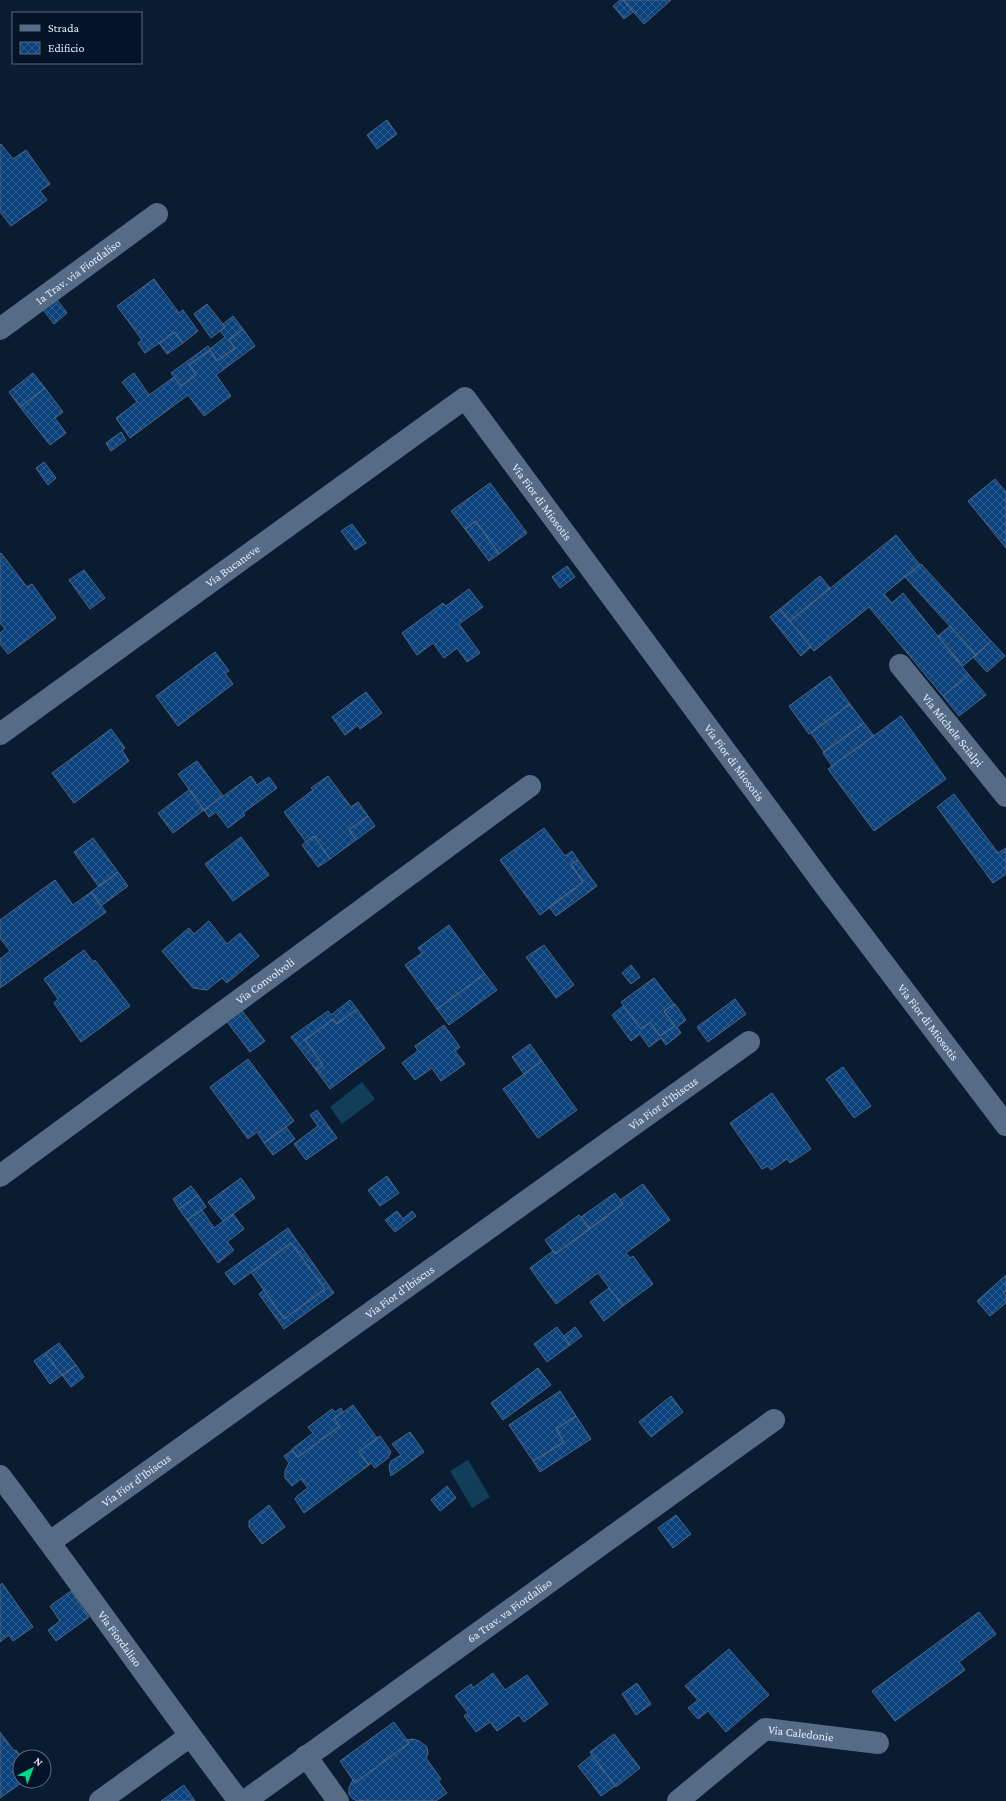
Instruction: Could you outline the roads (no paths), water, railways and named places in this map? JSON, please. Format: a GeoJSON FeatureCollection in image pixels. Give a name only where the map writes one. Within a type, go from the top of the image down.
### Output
{"type":"FeatureCollection","features":[{"type":"Feature","properties":{"kind":"street","name":"1a Trav. via Fiordaliso"},"geometry":{"type":"LineString","coordinates":[[0,329],[157,214]]}},
{"type":"Feature","properties":{"kind":"street","name":"Via Bucaneve"},"geometry":{"type":"LineString","coordinates":[[0,734],[465,398]]}},
{"type":"Feature","properties":{"kind":"street","name":"Via Fior di Miosotis"},"geometry":{"type":"LineString","coordinates":[[465,398],[828,890],[1006,1125]]}},
{"type":"Feature","properties":{"kind":"street","name":"Via Michele Scialpi"},"geometry":{"type":"LineString","coordinates":[[900,665],[1006,796]]}},
{"type":"Feature","properties":{"kind":"street","name":"Via Convolvoli"},"geometry":{"type":"LineString","coordinates":[[0,1176],[530,786]]}},
{"type":"Feature","properties":{"kind":"street","name":"Via Fior d'Ibiscus"},"geometry":{"type":"LineString","coordinates":[[50,1542],[750,1042]]}},
{"type":"Feature","properties":{"kind":"street","name":"6a Trav. va Fiordaliso"},"geometry":{"type":"LineString","coordinates":[[245,1801],[774,1420]]}},
{"type":"Feature","properties":{"kind":"street","name":"Via Fiordaliso"},"geometry":{"type":"LineString","coordinates":[[0,1476],[239,1801]]}},
{"type":"Feature","properties":{"kind":"street","name":"Via Caledonie"},"geometry":{"type":"LineString","coordinates":[[678,1801],[765,1729],[878,1743]]}},
{"type":"Feature","properties":{"kind":"street"},"geometry":{"type":"LineString","coordinates":[[100,1801],[190,1736]]}},
{"type":"Feature","properties":{"kind":"street"},"geometry":{"type":"LineString","coordinates":[[306,1756],[338,1801]]}},
{"type":"Feature","properties":{"kind":"water"},"geometry":{"type":"Polygon","coordinates":[[[362,1082],[375,1099],[342,1124],[330,1107],[362,1082]]]}},
{"type":"Feature","properties":{"kind":"water"},"geometry":{"type":"Polygon","coordinates":[[[468,1460],[490,1497],[472,1508],[450,1471],[468,1460]]]}}]}
